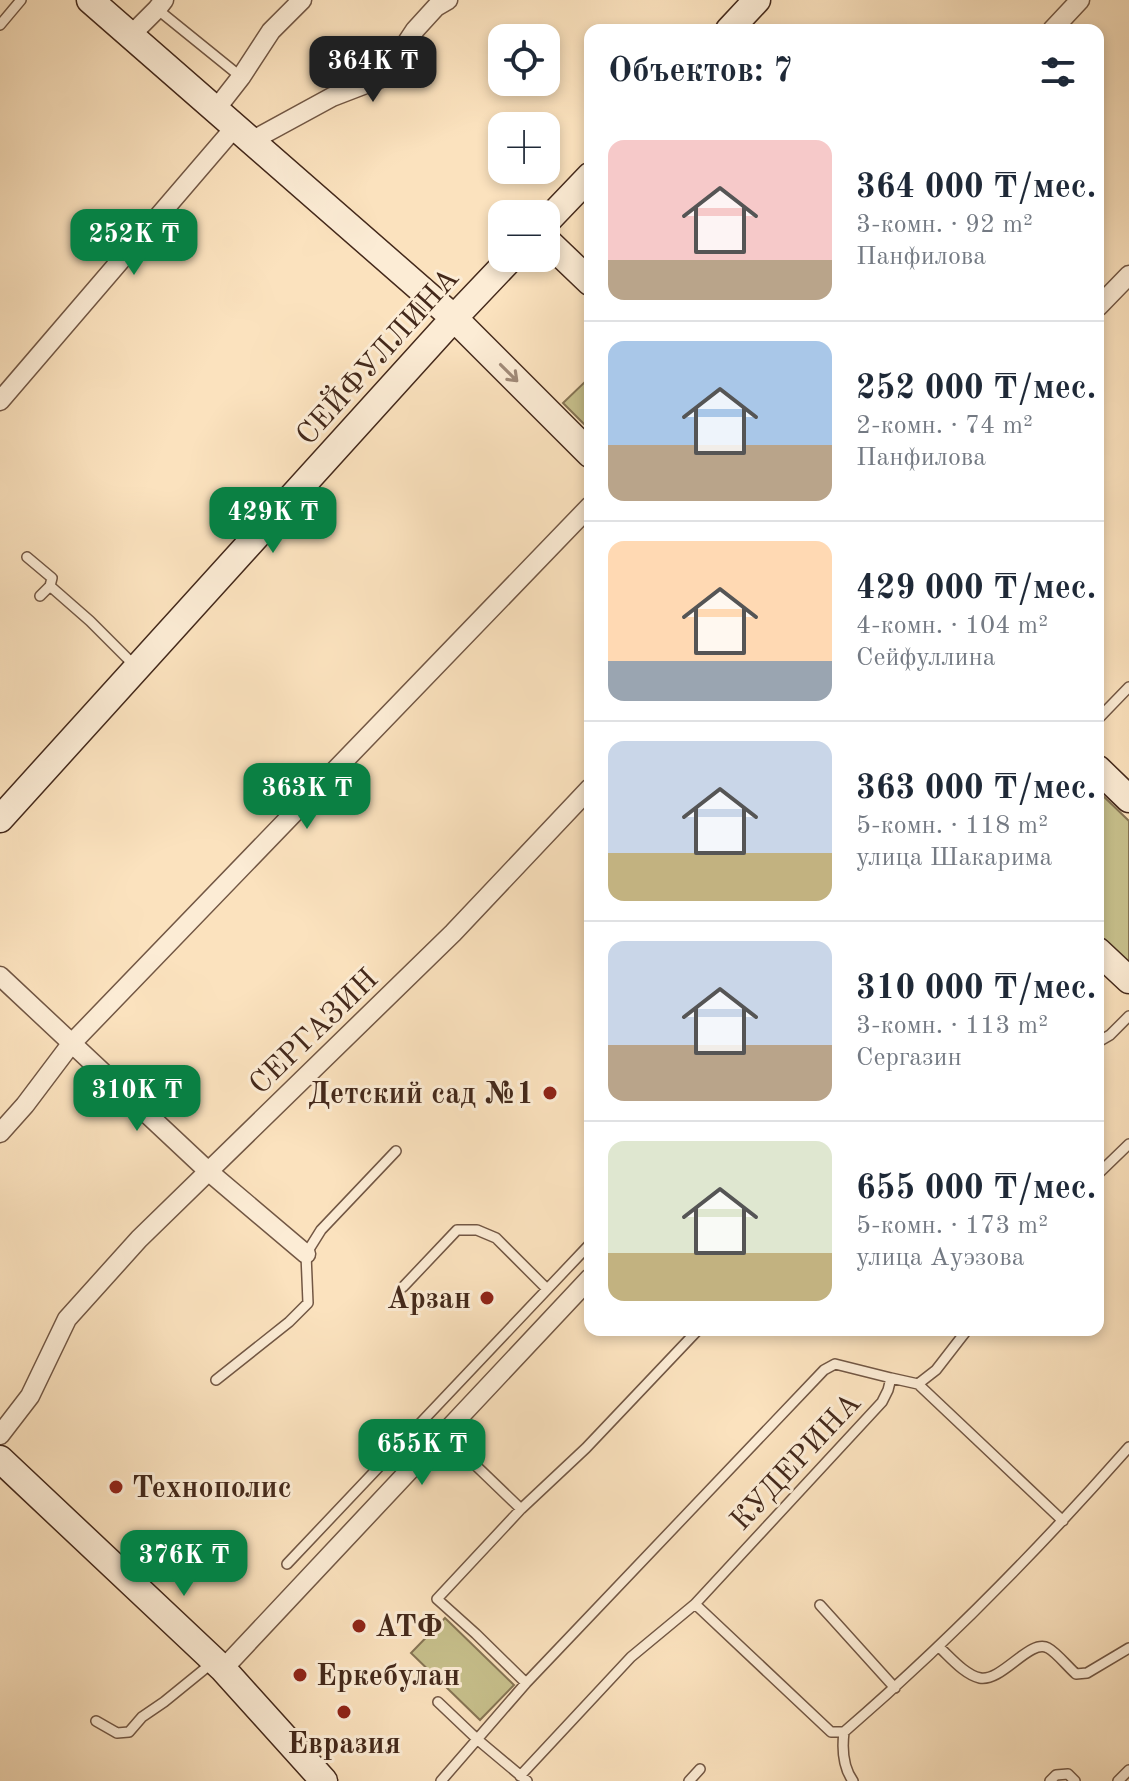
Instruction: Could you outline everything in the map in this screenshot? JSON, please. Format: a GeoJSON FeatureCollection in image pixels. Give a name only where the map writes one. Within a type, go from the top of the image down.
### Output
{"type":"FeatureCollection","features":[{"type":"Feature","properties":{"kind":"main road"},"geometry":{"type":"LineString","coordinates":[[90,0],[454,318],[584,448]]}},
{"type":"Feature","properties":{"kind":"main road"},"geometry":{"type":"LineString","coordinates":[[735,24],[757,0]]}},
{"type":"Feature","properties":{"kind":"main road"},"geometry":{"type":"LineString","coordinates":[[560,207],[584,182]]}},
{"type":"Feature","properties":{"kind":"main road"},"geometry":{"type":"LineString","coordinates":[[560,253],[584,276]]}},
{"type":"Feature","properties":{"kind":"main road","name":"СЕЙФУЛЛИНА"},"geometry":{"type":"LineString","coordinates":[[0,819],[498,272]]}},
{"type":"Feature","properties":{"kind":"main road"},"geometry":{"type":"LineString","coordinates":[[1104,775],[1129,799]]}},
{"type":"Feature","properties":{"kind":"main road"},"geometry":{"type":"LineString","coordinates":[[1104,957],[1129,980]]}},
{"type":"Feature","properties":{"kind":"main road"},"geometry":{"type":"LineString","coordinates":[[0,1459],[219,1665],[324,1781]]}},
{"type":"Feature","properties":{"kind":"street"},"geometry":{"type":"LineString","coordinates":[[0,401],[234,126],[241,77],[271,31],[302,0]]}},
{"type":"Feature","properties":{"kind":"street"},"geometry":{"type":"LineString","coordinates":[[234,126],[332,97],[384,77],[415,30],[436,7],[448,0]]}},
{"type":"Feature","properties":{"kind":"street"},"geometry":{"type":"LineString","coordinates":[[1058,24],[1080,0]]}},
{"type":"Feature","properties":{"kind":"street"},"geometry":{"type":"LineString","coordinates":[[131,35],[161,5]]}},
{"type":"Feature","properties":{"kind":"street"},"geometry":{"type":"LineString","coordinates":[[1104,302],[1125,286]]}},
{"type":"Feature","properties":{"kind":"street"},"geometry":{"type":"LineString","coordinates":[[0,1133],[71,1044],[584,512]]}},
{"type":"Feature","properties":{"kind":"street","name":"СЕРГАЗИН"},"geometry":{"type":"LineString","coordinates":[[0,1435],[30,1396],[67,1319],[139,1239],[453,933],[584,794]]}},
{"type":"Feature","properties":{"kind":"street"},"geometry":{"type":"LineString","coordinates":[[0,976],[208,1171],[306,1254]]}},
{"type":"Feature","properties":{"kind":"street"},"geometry":{"type":"LineString","coordinates":[[219,1665],[584,1284]]}},
{"type":"Feature","properties":{"kind":"lane"},"geometry":{"type":"LineString","coordinates":[[0,25],[21,0]]}},
{"type":"Feature","properties":{"kind":"lane"},"geometry":{"type":"LineString","coordinates":[[161,5],[241,77]]}},
{"type":"Feature","properties":{"kind":"lane"},"geometry":{"type":"LineString","coordinates":[[27,557],[52,578],[50,586],[40,596]]}},
{"type":"Feature","properties":{"kind":"lane"},"geometry":{"type":"LineString","coordinates":[[50,586],[137,667]]}},
{"type":"Feature","properties":{"kind":"lane"},"geometry":{"type":"LineString","coordinates":[[1104,713],[1129,687]]}},
{"type":"Feature","properties":{"kind":"lane"},"geometry":{"type":"LineString","coordinates":[[1104,1038],[1129,1016]]}},
{"type":"Feature","properties":{"kind":"lane"},"geometry":{"type":"LineString","coordinates":[[1104,1168],[1129,1144]]}},
{"type":"Feature","properties":{"kind":"lane"},"geometry":{"type":"LineString","coordinates":[[216,1380],[308,1303],[306,1254],[321,1230],[396,1151]]}},
{"type":"Feature","properties":{"kind":"lane"},"geometry":{"type":"LineString","coordinates":[[403,1287],[457,1230],[477,1230],[496,1238],[547,1289]]}},
{"type":"Feature","properties":{"kind":"lane"},"geometry":{"type":"LineString","coordinates":[[287,1564],[584,1250]]}},
{"type":"Feature","properties":{"kind":"lane"},"geometry":{"type":"LineString","coordinates":[[526,1683],[437,1599],[521,1509],[586,1448],[692,1336]]}},
{"type":"Feature","properties":{"kind":"lane"},"geometry":{"type":"LineString","coordinates":[[918,1384],[936,1370],[962,1336]]}},
{"type":"Feature","properties":{"kind":"lane","name":"КУДЕРИНА"},"geometry":{"type":"LineString","coordinates":[[441,1781],[526,1683],[824,1370],[835,1364],[891,1378],[882,1402],[695,1604],[631,1657],[523,1778]]}},
{"type":"Feature","properties":{"kind":"lane"},"geometry":{"type":"LineString","coordinates":[[891,1378],[918,1384],[1063,1521]]}},
{"type":"Feature","properties":{"kind":"lane"},"geometry":{"type":"LineString","coordinates":[[443,1434],[521,1509]]}},
{"type":"Feature","properties":{"kind":"lane"},"geometry":{"type":"LineString","coordinates":[[695,1604],[831,1732],[844,1732],[939,1647],[1063,1521],[1129,1447]]}},
{"type":"Feature","properties":{"kind":"lane"},"geometry":{"type":"LineString","coordinates":[[820,1605],[895,1688]]}},
{"type":"Feature","properties":{"kind":"lane"},"geometry":{"type":"LineString","coordinates":[[939,1647],[969,1673],[982,1678],[995,1675],[1037,1646],[1047,1647],[1076,1674],[1087,1673],[1129,1648]]}},
{"type":"Feature","properties":{"kind":"lane"},"geometry":{"type":"LineString","coordinates":[[96,1721],[117,1733],[129,1732],[142,1717],[219,1665]]}},
{"type":"Feature","properties":{"kind":"lane"},"geometry":{"type":"LineString","coordinates":[[438,1702],[523,1778]]}},
{"type":"Feature","properties":{"kind":"lane"},"geometry":{"type":"LineString","coordinates":[[844,1732],[842,1749],[853,1781]]}},
{"type":"Feature","properties":{"kind":"lane"},"geometry":{"type":"LineString","coordinates":[[689,1781],[700,1769]]}},
{"type":"Feature","properties":{"kind":"lane"},"geometry":{"type":"LineString","coordinates":[[1118,1781],[1129,1770]]}},
{"type":"Feature","properties":{"kind":"lane"},"geometry":{"type":"LineString","coordinates":[[1050,1781],[1056,1775],[1068,1774],[1075,1781]]}},
{"type":"Feature","properties":{"kind":"shaded area"},"geometry":{"type":"Polygon","coordinates":[[[584,383],[584,424],[563,403],[584,383]]]}},
{"type":"Feature","properties":{"kind":"shaded area"},"geometry":{"type":"Polygon","coordinates":[[[1104,797],[1129,821],[1129,964],[1104,941],[1104,797]]]}},
{"type":"Feature","properties":{"kind":"shaded area"},"geometry":{"type":"Polygon","coordinates":[[[445,1618],[514,1685],[480,1720],[411,1653],[445,1618]]]}},
{"type":"Feature","properties":{"kind":"place","name":"Детский сад №1"},"geometry":{"type":"Point","coordinates":[550,1093]}},
{"type":"Feature","properties":{"kind":"place","name":"Арзан"},"geometry":{"type":"Point","coordinates":[487,1298]}},
{"type":"Feature","properties":{"kind":"place","name":"Технополис"},"geometry":{"type":"Point","coordinates":[116,1487]}},
{"type":"Feature","properties":{"kind":"place","name":"АТФ"},"geometry":{"type":"Point","coordinates":[359,1626]}},
{"type":"Feature","properties":{"kind":"place","name":"Еркебулан"},"geometry":{"type":"Point","coordinates":[300,1675]}},
{"type":"Feature","properties":{"kind":"place","name":"Евразия"},"geometry":{"type":"Point","coordinates":[344,1712]}}]}
